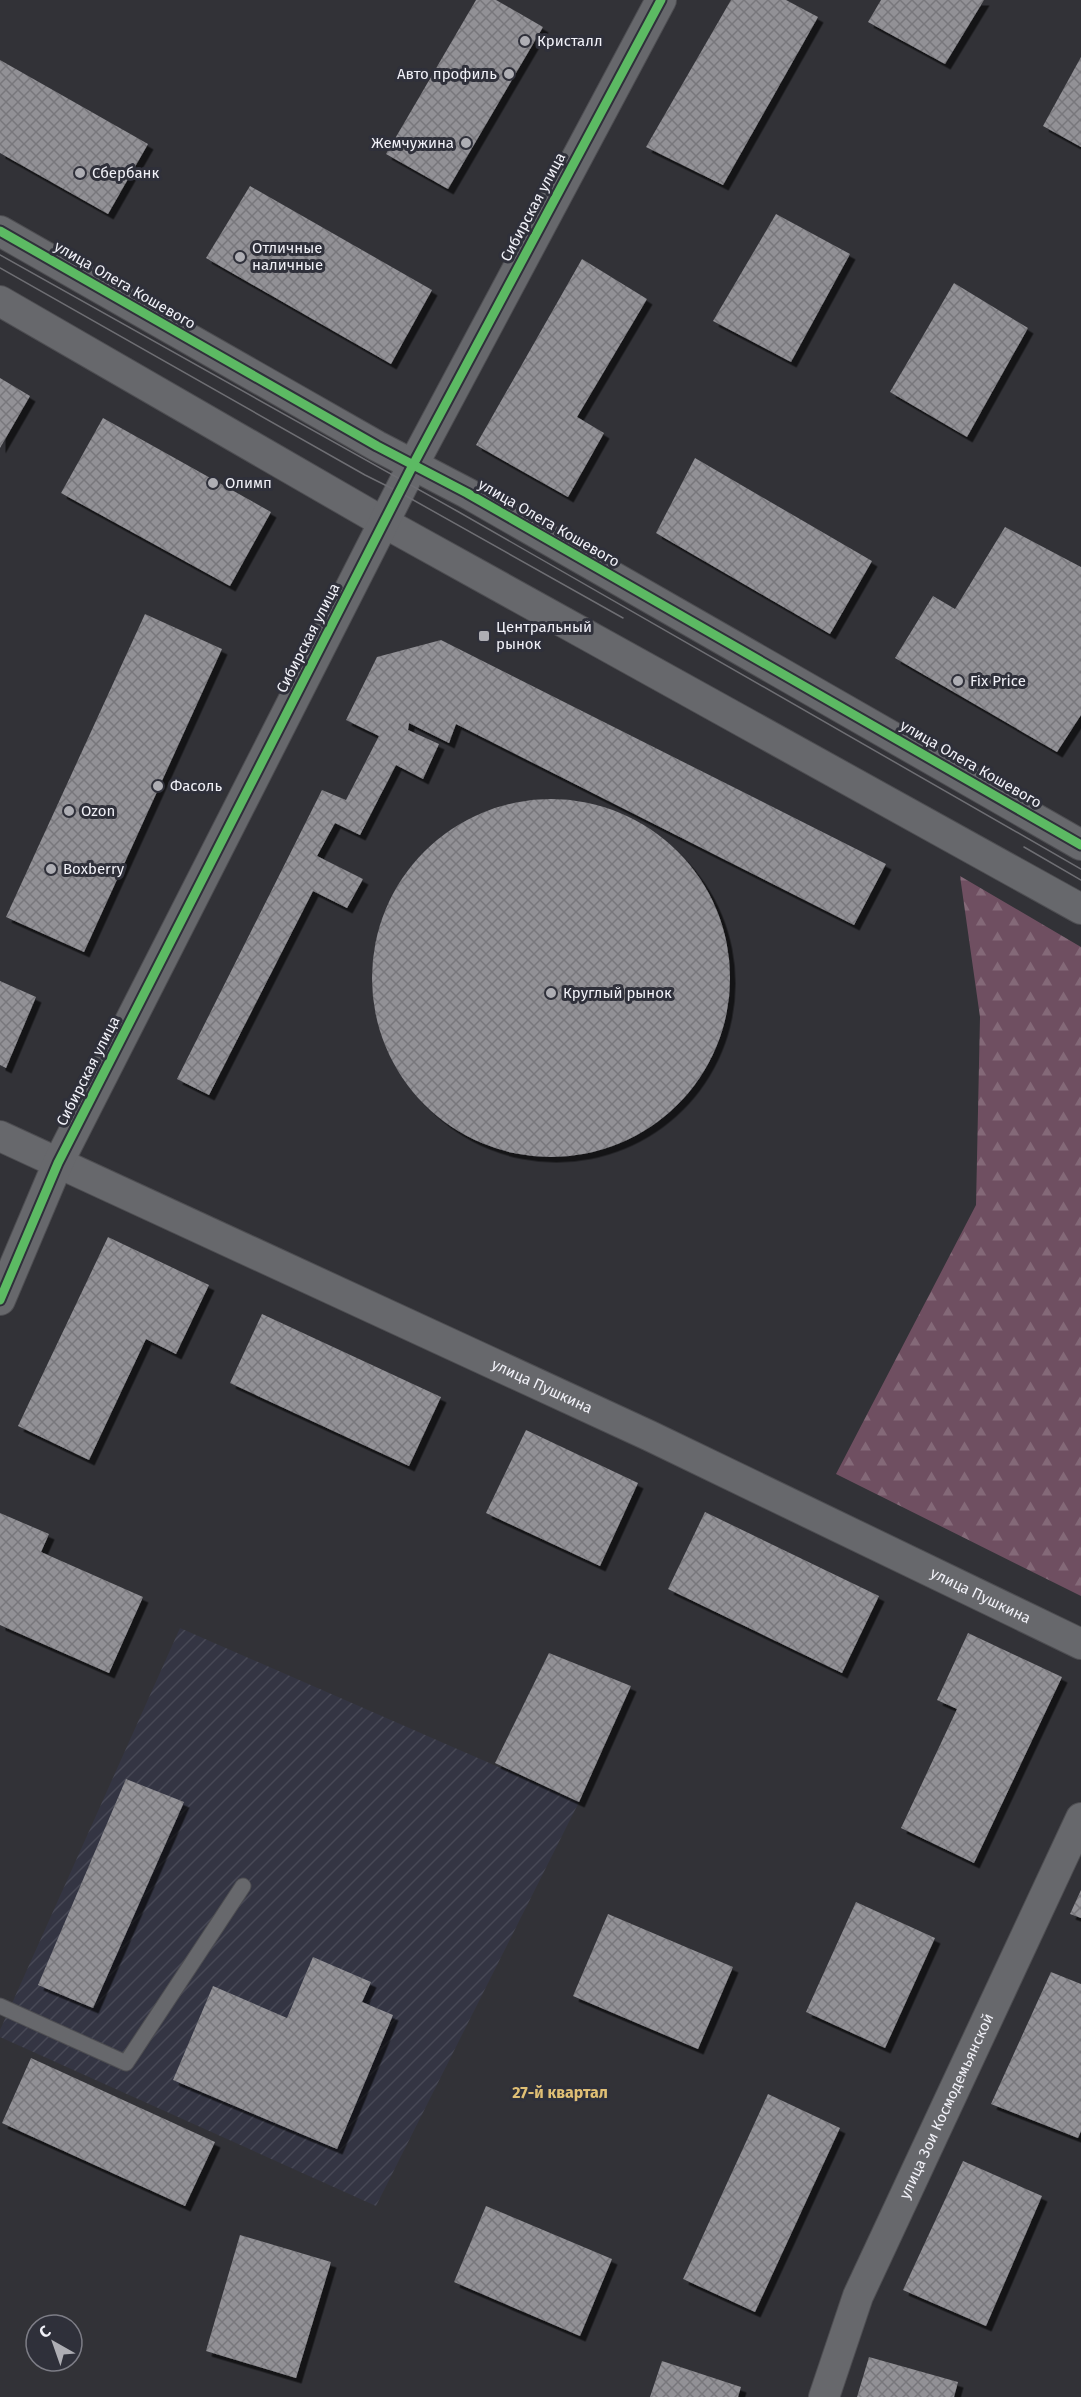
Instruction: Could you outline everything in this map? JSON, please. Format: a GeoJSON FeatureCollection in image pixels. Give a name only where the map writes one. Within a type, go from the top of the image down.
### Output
{"type":"FeatureCollection","features":[{"type":"Feature","properties":{"kind":"street","name":"Сибирская улица"},"geometry":{"type":"LineString","coordinates":[[0,1300],[58,1162],[383,522],[661,0]]}},
{"type":"Feature","properties":{"kind":"street","name":"улица Олега Кошевого"},"geometry":{"type":"LineString","coordinates":[[0,231],[377,446],[414,463],[1081,845]]}},
{"type":"Feature","properties":{"kind":"street"},"geometry":{"type":"LineString","coordinates":[[0,301],[383,522],[1081,909]]}},
{"type":"Feature","properties":{"kind":"street","name":"улица Пушкина"},"geometry":{"type":"LineString","coordinates":[[0,1136],[650,1436],[1081,1644]]}},
{"type":"Feature","properties":{"kind":"street","name":"улица Зои Космодемьянской"},"geometry":{"type":"LineString","coordinates":[[824,2397],[858,2296],[1081,1818]]}},
{"type":"Feature","properties":{"kind":"lane"},"geometry":{"type":"LineString","coordinates":[[0,2006],[126,2063],[243,1886]]}},
{"type":"Feature","properties":{"kind":"shaded area"},"geometry":{"type":"Polygon","coordinates":[[[180,1628],[579,1802],[376,2206],[0,2037],[0,2030],[180,1628]]]}},
{"type":"Feature","properties":{"kind":"green space"},"geometry":{"type":"Polygon","coordinates":[[[960,876],[1081,947],[1081,1596],[836,1474],[976,1205],[980,1017],[960,876]]]}},
{"type":"Feature","properties":{"kind":"building"},"geometry":{"type":"Polygon","coordinates":[[[476,0],[496,0],[543,27],[448,189],[386,154],[476,0]]]}},
{"type":"Feature","properties":{"kind":"building"},"geometry":{"type":"Polygon","coordinates":[[[731,0],[786,0],[818,17],[723,185],[646,147],[731,0]]]}},
{"type":"Feature","properties":{"kind":"building"},"geometry":{"type":"Polygon","coordinates":[[[881,0],[984,0],[945,64],[868,22],[881,0]]]}},
{"type":"Feature","properties":{"kind":"building"},"geometry":{"type":"Polygon","coordinates":[[[1081,57],[1081,147],[1043,126],[1081,57]]]}},
{"type":"Feature","properties":{"kind":"building"},"geometry":{"type":"Polygon","coordinates":[[[0,60],[148,144],[108,214],[0,153],[0,60]]]}},
{"type":"Feature","properties":{"kind":"building"},"geometry":{"type":"Polygon","coordinates":[[[250,186],[432,290],[391,364],[206,258],[250,186]]]}},
{"type":"Feature","properties":{"kind":"building"},"geometry":{"type":"Polygon","coordinates":[[[776,214],[850,254],[791,362],[713,321],[776,214]]]}},
{"type":"Feature","properties":{"kind":"building"},"geometry":{"type":"Polygon","coordinates":[[[582,259],[647,299],[577,417],[604,433],[568,497],[476,445],[582,259]]]}},
{"type":"Feature","properties":{"kind":"building"},"geometry":{"type":"Polygon","coordinates":[[[954,283],[1028,328],[967,437],[890,392],[954,283]]]}},
{"type":"Feature","properties":{"kind":"building"},"geometry":{"type":"Polygon","coordinates":[[[0,378],[30,396],[0,448],[0,378]]]}},
{"type":"Feature","properties":{"kind":"building"},"geometry":{"type":"Polygon","coordinates":[[[103,418],[271,512],[230,586],[61,493],[103,418]]]}},
{"type":"Feature","properties":{"kind":"building"},"geometry":{"type":"Polygon","coordinates":[[[695,458],[872,561],[830,634],[656,533],[695,458]]]}},
{"type":"Feature","properties":{"kind":"building"},"geometry":{"type":"Polygon","coordinates":[[[1005,527],[1081,567],[1081,715],[1057,752],[895,658],[933,596],[955,609],[1005,527]]]}},
{"type":"Feature","properties":{"kind":"building"},"geometry":{"type":"Polygon","coordinates":[[[145,614],[222,649],[84,952],[6,917],[145,614]]]}},
{"type":"Feature","properties":{"kind":"building"},"geometry":{"type":"Polygon","coordinates":[[[441,640],[886,864],[854,925],[456,724],[449,743],[409,723],[408,730],[439,744],[423,779],[396,765],[360,835],[335,823],[317,856],[363,879],[347,908],[313,891],[209,1095],[177,1079],[322,790],[346,800],[379,736],[346,720],[377,657],[441,640]]]}},
{"type":"Feature","properties":{"kind":"building","name":"Круглый рынок"},"geometry":{"type":"Polygon","coordinates":[[[533,799],[569,799],[603,806],[636,820],[665,839],[690,864],[709,893],[723,926],[730,960],[727,1013],[717,1047],[690,1092],[665,1117],[636,1136],[603,1150],[569,1157],[533,1157],[499,1150],[466,1136],[437,1117],[412,1092],[393,1063],[379,1030],[372,996],[372,960],[379,926],[393,893],[412,864],[437,839],[466,820],[499,806],[533,799]]]}},
{"type":"Feature","properties":{"kind":"building"},"geometry":{"type":"Polygon","coordinates":[[[0,981],[36,997],[6,1068],[0,1065],[0,981]]]}},
{"type":"Feature","properties":{"kind":"building"},"geometry":{"type":"Polygon","coordinates":[[[108,1237],[209,1285],[176,1354],[146,1339],[89,1460],[18,1426],[108,1237]]]}},
{"type":"Feature","properties":{"kind":"building"},"geometry":{"type":"Polygon","coordinates":[[[262,1314],[441,1397],[409,1466],[230,1383],[262,1314]]]}},
{"type":"Feature","properties":{"kind":"building"},"geometry":{"type":"Polygon","coordinates":[[[526,1430],[638,1483],[600,1566],[486,1513],[526,1430]]]}},
{"type":"Feature","properties":{"kind":"building"},"geometry":{"type":"Polygon","coordinates":[[[705,1512],[879,1596],[842,1673],[668,1589],[705,1512]]]}},
{"type":"Feature","properties":{"kind":"building"},"geometry":{"type":"Polygon","coordinates":[[[0,1513],[49,1534],[41,1552],[143,1597],[109,1673],[0,1625],[0,1513]]]}},
{"type":"Feature","properties":{"kind":"building"},"geometry":{"type":"Polygon","coordinates":[[[968,1633],[1062,1677],[974,1863],[901,1828],[957,1709],[937,1700],[968,1633]]]}},
{"type":"Feature","properties":{"kind":"building"},"geometry":{"type":"Polygon","coordinates":[[[549,1653],[631,1686],[579,1802],[495,1763],[549,1653]]]}},
{"type":"Feature","properties":{"kind":"building"},"geometry":{"type":"Polygon","coordinates":[[[126,1779],[184,1802],[93,2008],[38,1985],[126,1779]]]}},
{"type":"Feature","properties":{"kind":"building"},"geometry":{"type":"Polygon","coordinates":[[[1081,1890],[1081,1918],[1070,1914],[1081,1890]]]}},
{"type":"Feature","properties":{"kind":"building"},"geometry":{"type":"Polygon","coordinates":[[[856,1902],[935,1938],[885,2048],[806,2012],[856,1902]]]}},
{"type":"Feature","properties":{"kind":"building"},"geometry":{"type":"Polygon","coordinates":[[[608,1914],[733,1967],[698,2049],[573,1996],[608,1914]]]}},
{"type":"Feature","properties":{"kind":"building"},"geometry":{"type":"Polygon","coordinates":[[[313,1957],[371,1982],[362,2002],[393,2015],[337,2149],[173,2080],[213,1986],[287,2018],[313,1957]]]}},
{"type":"Feature","properties":{"kind":"building"},"geometry":{"type":"Polygon","coordinates":[[[1051,1972],[1081,1984],[1081,2131],[1078,2138],[991,2104],[1051,1972]]]}},
{"type":"Feature","properties":{"kind":"building"},"geometry":{"type":"Polygon","coordinates":[[[31,2058],[215,2142],[185,2206],[2,2123],[31,2058]]]}},
{"type":"Feature","properties":{"kind":"building"},"geometry":{"type":"Polygon","coordinates":[[[768,2094],[840,2128],[755,2312],[683,2279],[768,2094]]]}},
{"type":"Feature","properties":{"kind":"building"},"geometry":{"type":"Polygon","coordinates":[[[963,2161],[1042,2196],[986,2326],[903,2290],[963,2161]]]}},
{"type":"Feature","properties":{"kind":"building"},"geometry":{"type":"Polygon","coordinates":[[[486,2206],[612,2259],[580,2336],[454,2282],[486,2206]]]}},
{"type":"Feature","properties":{"kind":"building"},"geometry":{"type":"Polygon","coordinates":[[[240,2235],[331,2262],[296,2378],[206,2351],[240,2235]]]}},
{"type":"Feature","properties":{"kind":"building"},"geometry":{"type":"Polygon","coordinates":[[[869,2357],[958,2382],[954,2397],[857,2397],[869,2357]]]}},
{"type":"Feature","properties":{"kind":"building"},"geometry":{"type":"Polygon","coordinates":[[[662,2361],[741,2387],[738,2397],[650,2397],[662,2361]]]}},
{"type":"Feature","properties":{"kind":"tram line"},"geometry":{"type":"LineString","coordinates":[[0,255],[457,511],[1081,869]]}},
{"type":"Feature","properties":{"kind":"tram line"},"geometry":{"type":"LineString","coordinates":[[0,268],[623,618]]}},
{"type":"Feature","properties":{"kind":"tram line"},"geometry":{"type":"LineString","coordinates":[[1024,847],[1081,880]]}},
{"type":"Feature","properties":{"kind":"cycle path"},"geometry":{"type":"LineString","coordinates":[[0,1300],[58,1163],[414,463],[661,0]]}},
{"type":"Feature","properties":{"kind":"cycle path"},"geometry":{"type":"LineString","coordinates":[[0,231],[377,446],[467,493],[1081,845]]}},
{"type":"Feature","properties":{"kind":"place","name":"Кристалл"},"geometry":{"type":"Point","coordinates":[525,41]}},
{"type":"Feature","properties":{"kind":"place","name":"Авто профиль"},"geometry":{"type":"Point","coordinates":[509,74]}},
{"type":"Feature","properties":{"kind":"place","name":"Жемчужина"},"geometry":{"type":"Point","coordinates":[466,143]}},
{"type":"Feature","properties":{"kind":"place","name":"Сбербанк"},"geometry":{"type":"Point","coordinates":[80,173]}},
{"type":"Feature","properties":{"kind":"place","name":"Отличные наличные"},"geometry":{"type":"Point","coordinates":[240,257]}},
{"type":"Feature","properties":{"kind":"place","name":"Олимп"},"geometry":{"type":"Point","coordinates":[213,483]}},
{"type":"Feature","properties":{"kind":"place","name":"Центральный рынок"},"geometry":{"type":"Point","coordinates":[484,636]}},
{"type":"Feature","properties":{"kind":"place","name":"Fix Price"},"geometry":{"type":"Point","coordinates":[958,681]}},
{"type":"Feature","properties":{"kind":"place","name":"Фасоль"},"geometry":{"type":"Point","coordinates":[158,786]}},
{"type":"Feature","properties":{"kind":"place","name":"Ozon"},"geometry":{"type":"Point","coordinates":[69,811]}},
{"type":"Feature","properties":{"kind":"place","name":"Boxberry"},"geometry":{"type":"Point","coordinates":[51,869]}},
{"type":"Feature","properties":{"kind":"place","name":"Круглый рынок"},"geometry":{"type":"Point","coordinates":[551,993]}},
{"type":"Feature","properties":{"kind":"district","name":"27-й квартал"},"geometry":{"type":"Point","coordinates":[560,2092]}}]}
